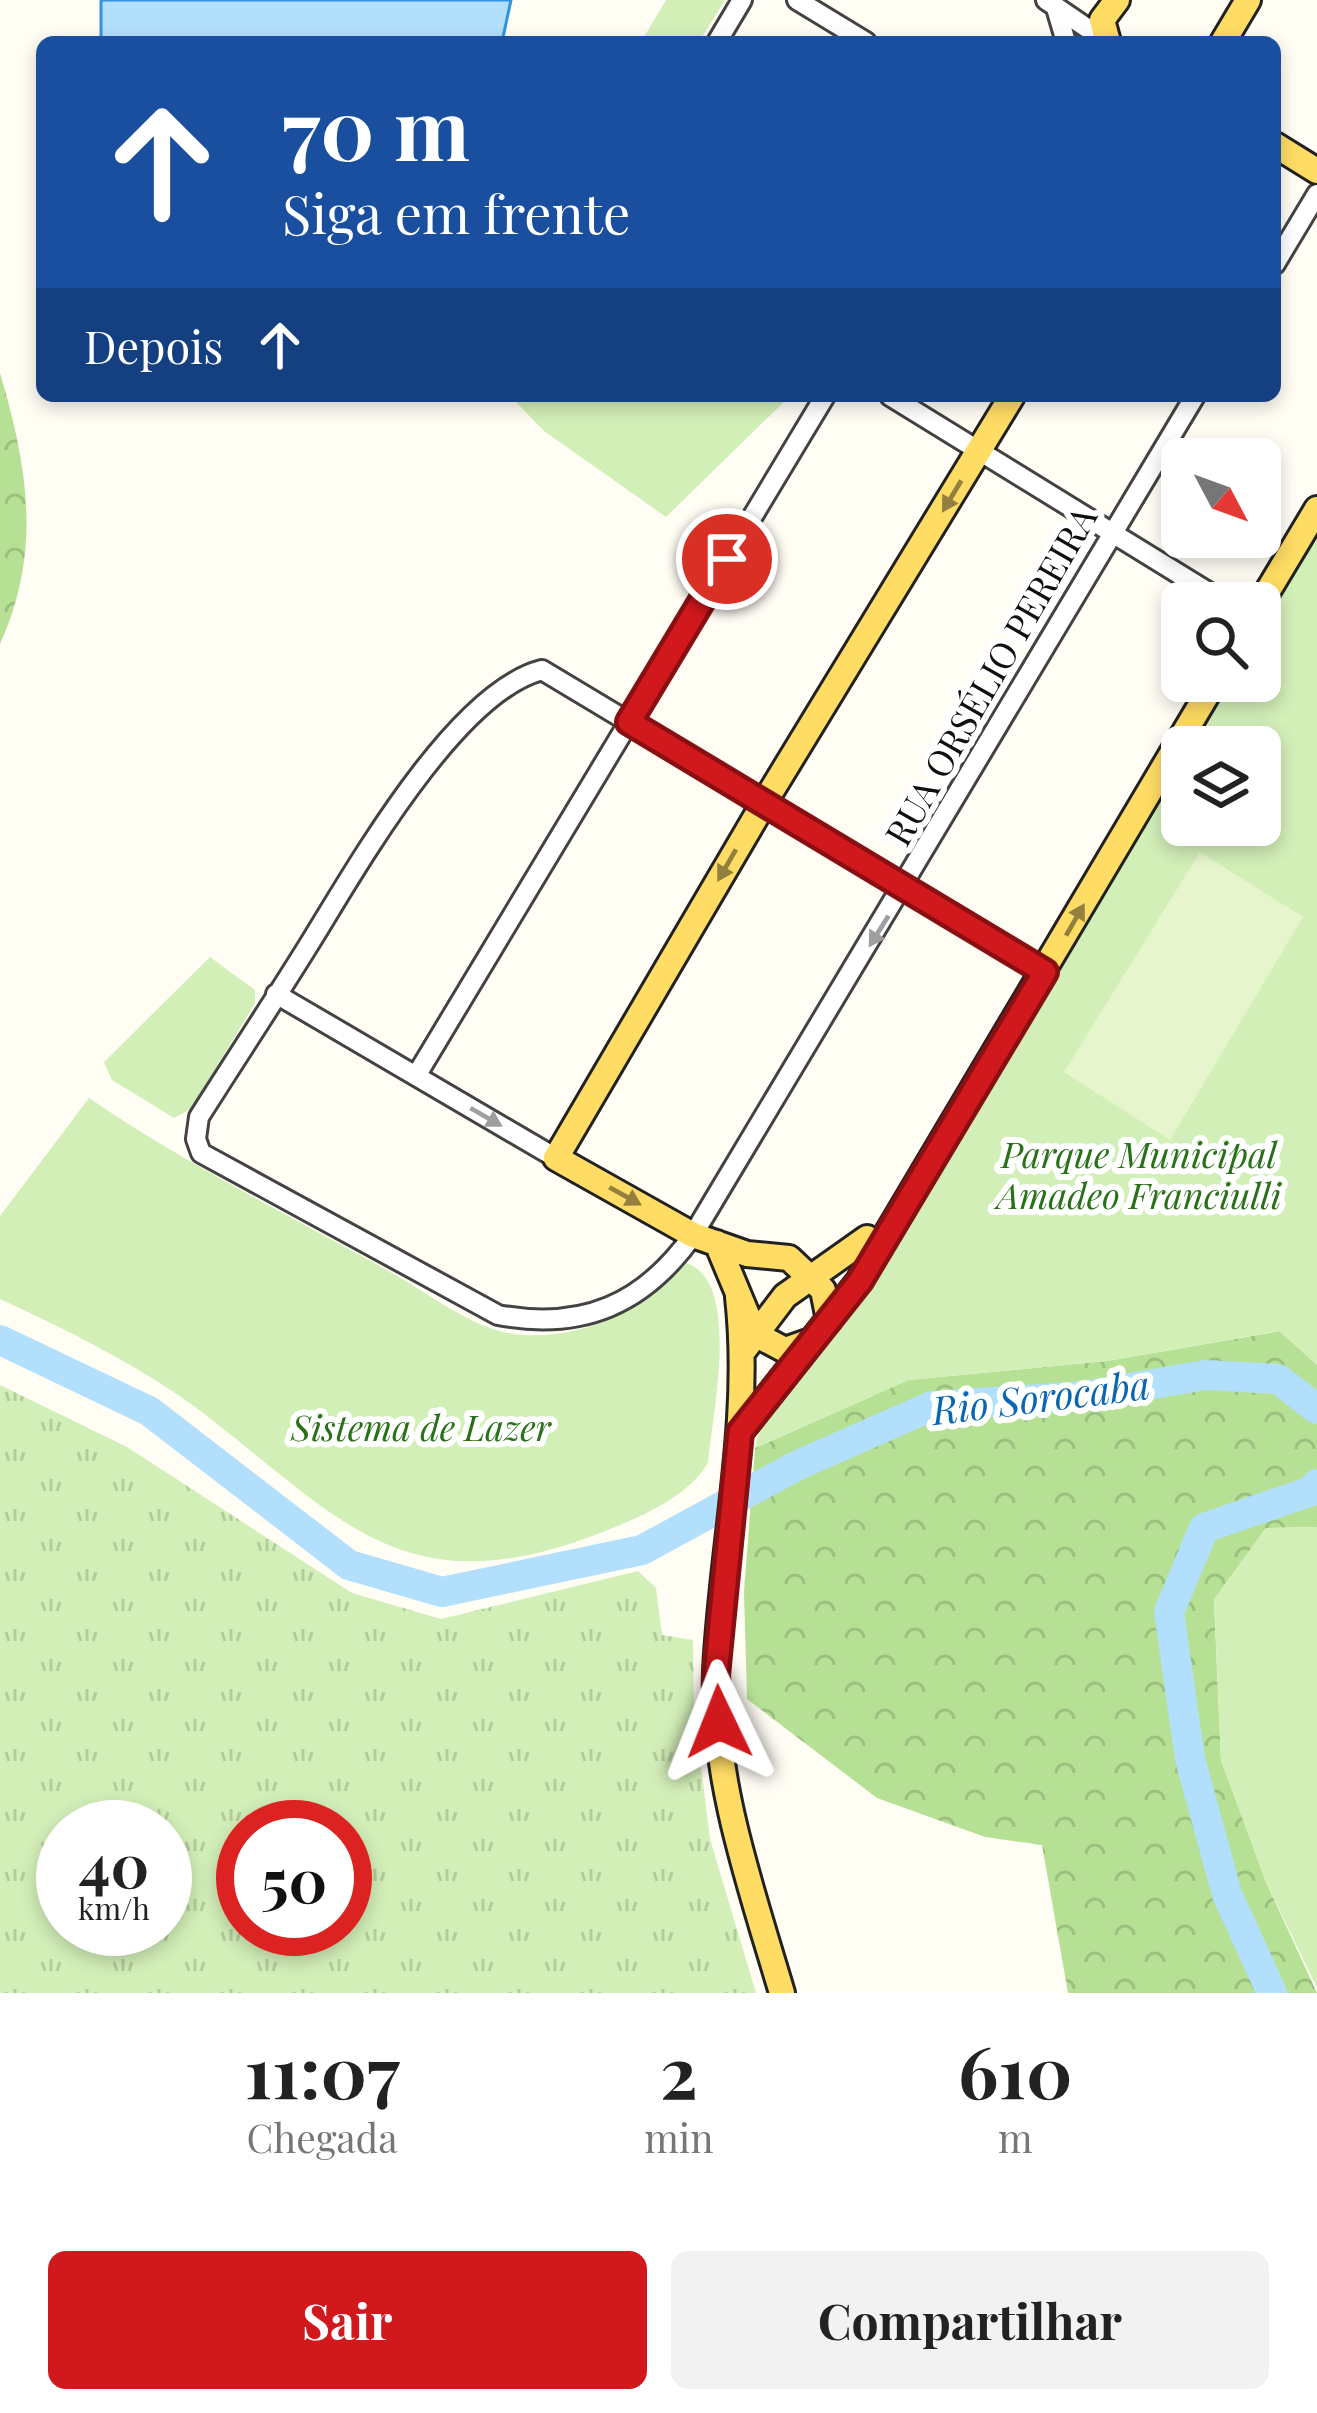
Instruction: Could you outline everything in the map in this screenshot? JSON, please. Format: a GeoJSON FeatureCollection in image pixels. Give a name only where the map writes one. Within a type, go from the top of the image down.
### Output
{"type":"FeatureCollection","features":[{"type":"Feature","properties":{"kind":"main road"},"geometry":{"type":"LineString","coordinates":[[1227,36],[1248,0]]}},
{"type":"Feature","properties":{"kind":"main road"},"geometry":{"type":"LineString","coordinates":[[1106,36],[1102,20],[1112,4]]}},
{"type":"Feature","properties":{"kind":"main road"},"geometry":{"type":"LineString","coordinates":[[1281,150],[1317,171]]}},
{"type":"Feature","properties":{"kind":"main road"},"geometry":{"type":"LineString","coordinates":[[877,1238],[776,1255],[747,1254],[705,1239],[556,1158],[764,803],[1008,402]]}},
{"type":"Feature","properties":{"kind":"main road"},"geometry":{"type":"LineString","coordinates":[[1273,582],[1317,508]]}},
{"type":"Feature","properties":{"kind":"main road"},"geometry":{"type":"LineString","coordinates":[[739,1438],[829,1320],[1045,972],[1203,702]]}},
{"type":"Feature","properties":{"kind":"main road"},"geometry":{"type":"LineString","coordinates":[[749,1342],[809,1275],[877,1238]]}},
{"type":"Feature","properties":{"kind":"main road"},"geometry":{"type":"LineString","coordinates":[[705,1239],[738,1297],[749,1342],[716,1675],[719,1722],[736,1827],[782,1993]]}},
{"type":"Feature","properties":{"kind":"main road"},"geometry":{"type":"LineString","coordinates":[[776,1255],[809,1275],[829,1302],[829,1320]]}},
{"type":"Feature","properties":{"kind":"main road"},"geometry":{"type":"LineString","coordinates":[[749,1342],[785,1350],[808,1342]]}},
{"type":"Feature","properties":{"kind":"street"},"geometry":{"type":"LineString","coordinates":[[721,36],[742,0]]}},
{"type":"Feature","properties":{"kind":"street"},"geometry":{"type":"LineString","coordinates":[[797,0],[856,36]]}},
{"type":"Feature","properties":{"kind":"street"},"geometry":{"type":"LineString","coordinates":[[1051,4],[1085,13],[1112,4]]}},
{"type":"Feature","properties":{"kind":"street"},"geometry":{"type":"LineString","coordinates":[[1051,4],[1098,36]]}},
{"type":"Feature","properties":{"kind":"street"},"geometry":{"type":"LineString","coordinates":[[1051,4],[1064,36]]}},
{"type":"Feature","properties":{"kind":"street"},"geometry":{"type":"LineString","coordinates":[[1281,254],[1317,194]]}},
{"type":"Feature","properties":{"kind":"street"},"geometry":{"type":"LineString","coordinates":[[416,1076],[821,402]]}},
{"type":"Feature","properties":{"kind":"street"},"geometry":{"type":"LineString","coordinates":[[900,402],[1193,582]]}},
{"type":"Feature","properties":{"kind":"street","name":"RUA ORSÉLIO PEREIRA"},"geometry":{"type":"LineString","coordinates":[[277,994],[199,1117],[196,1139],[201,1153],[498,1315],[532,1322],[638,1296],[705,1239],[1191,402]]}},
{"type":"Feature","properties":{"kind":"street"},"geometry":{"type":"LineString","coordinates":[[556,1158],[277,994],[364,848],[421,772],[519,676],[542,670],[1045,972]]}},
{"type":"Feature","properties":{"kind":"green space"},"geometry":{"type":"Polygon","coordinates":[[[666,0],[725,0],[703,36],[645,36],[666,0]]]}},
{"type":"Feature","properties":{"kind":"green space"},"geometry":{"type":"Polygon","coordinates":[[[0,373],[18,442],[26,542],[22,576],[0,644],[0,373]]]}},
{"type":"Feature","properties":{"kind":"green space"},"geometry":{"type":"Polygon","coordinates":[[[516,402],[784,402],[666,517],[544,431],[516,402]]]}},
{"type":"Feature","properties":{"kind":"green space","name":"Parque Municipal Amadeo Franciulli"},"geometry":{"type":"Polygon","coordinates":[[[1317,525],[1317,1365],[1279,1331],[1107,1361],[909,1380],[755,1448],[761,1421],[1161,785],[1161,846],[1281,846],[1281,726],[1197,726],[1212,702],[1281,702],[1281,586],[1317,525]]]}},
{"type":"Feature","properties":{"kind":"green space"},"geometry":{"type":"Polygon","coordinates":[[[1200,852],[1303,917],[1170,1140],[1064,1072],[1200,852]]]}},
{"type":"Feature","properties":{"kind":"green space"},"geometry":{"type":"Polygon","coordinates":[[[210,957],[255,990],[255,1003],[191,1109],[174,1118],[112,1080],[104,1062],[210,957]]]}},
{"type":"Feature","properties":{"kind":"green space","name":"Sistema de Lazer"},"geometry":{"type":"Polygon","coordinates":[[[89,1098],[199,1167],[460,1314],[503,1332],[528,1335],[578,1330],[626,1311],[666,1281],[681,1262],[700,1272],[712,1291],[720,1349],[708,1463],[686,1488],[642,1515],[528,1555],[471,1561],[422,1556],[377,1540],[335,1516],[154,1379],[0,1299],[0,1216],[89,1098]]]}},
{"type":"Feature","properties":{"kind":"green space"},"geometry":{"type":"Polygon","coordinates":[[[1280,1331],[1317,1365],[1317,1527],[1266,1528],[1214,1600],[1221,1760],[1266,1882],[1317,1993],[1068,1993],[1042,1845],[985,1837],[877,1798],[747,1699],[744,1592],[755,1448],[908,1380],[1107,1361],[1280,1331]]]}},
{"type":"Feature","properties":{"kind":"green space"},"geometry":{"type":"Polygon","coordinates":[[[0,1385],[127,1447],[352,1593],[441,1619],[638,1571],[656,1588],[662,1635],[693,1640],[694,1710],[710,1839],[756,1993],[0,1993],[0,1385]]]}},
{"type":"Feature","properties":{"kind":"green space"},"geometry":{"type":"Polygon","coordinates":[[[1317,1527],[1317,1988],[1266,1882],[1221,1760],[1214,1599],[1266,1528],[1317,1527]]]}},
{"type":"Feature","properties":{"kind":"water"},"geometry":{"type":"Polygon","coordinates":[[[101,0],[511,0],[503,36],[101,36],[101,0]]]}},
{"type":"Feature","properties":{"kind":"waterway","name":"Rio Sorocaba"},"geometry":{"type":"LineString","coordinates":[[0,1340],[149,1411],[349,1565],[442,1592],[642,1550],[796,1466],[932,1406],[1084,1396],[1205,1375],[1278,1379],[1317,1409]]}},
{"type":"Feature","properties":{"kind":"waterway","name":"Rio Sorocaba"},"geometry":{"type":"LineString","coordinates":[[1272,1993],[1227,1894],[1190,1759],[1169,1612],[1204,1528],[1309,1492],[1317,1484]]}},
{"type":"Feature","properties":{"kind":"route"},"geometry":{"type":"LineString","coordinates":[[719,1722],[716,1675],[740,1432],[778,1378],[860,1281],[1045,972],[629,722],[727,559]]}}]}
